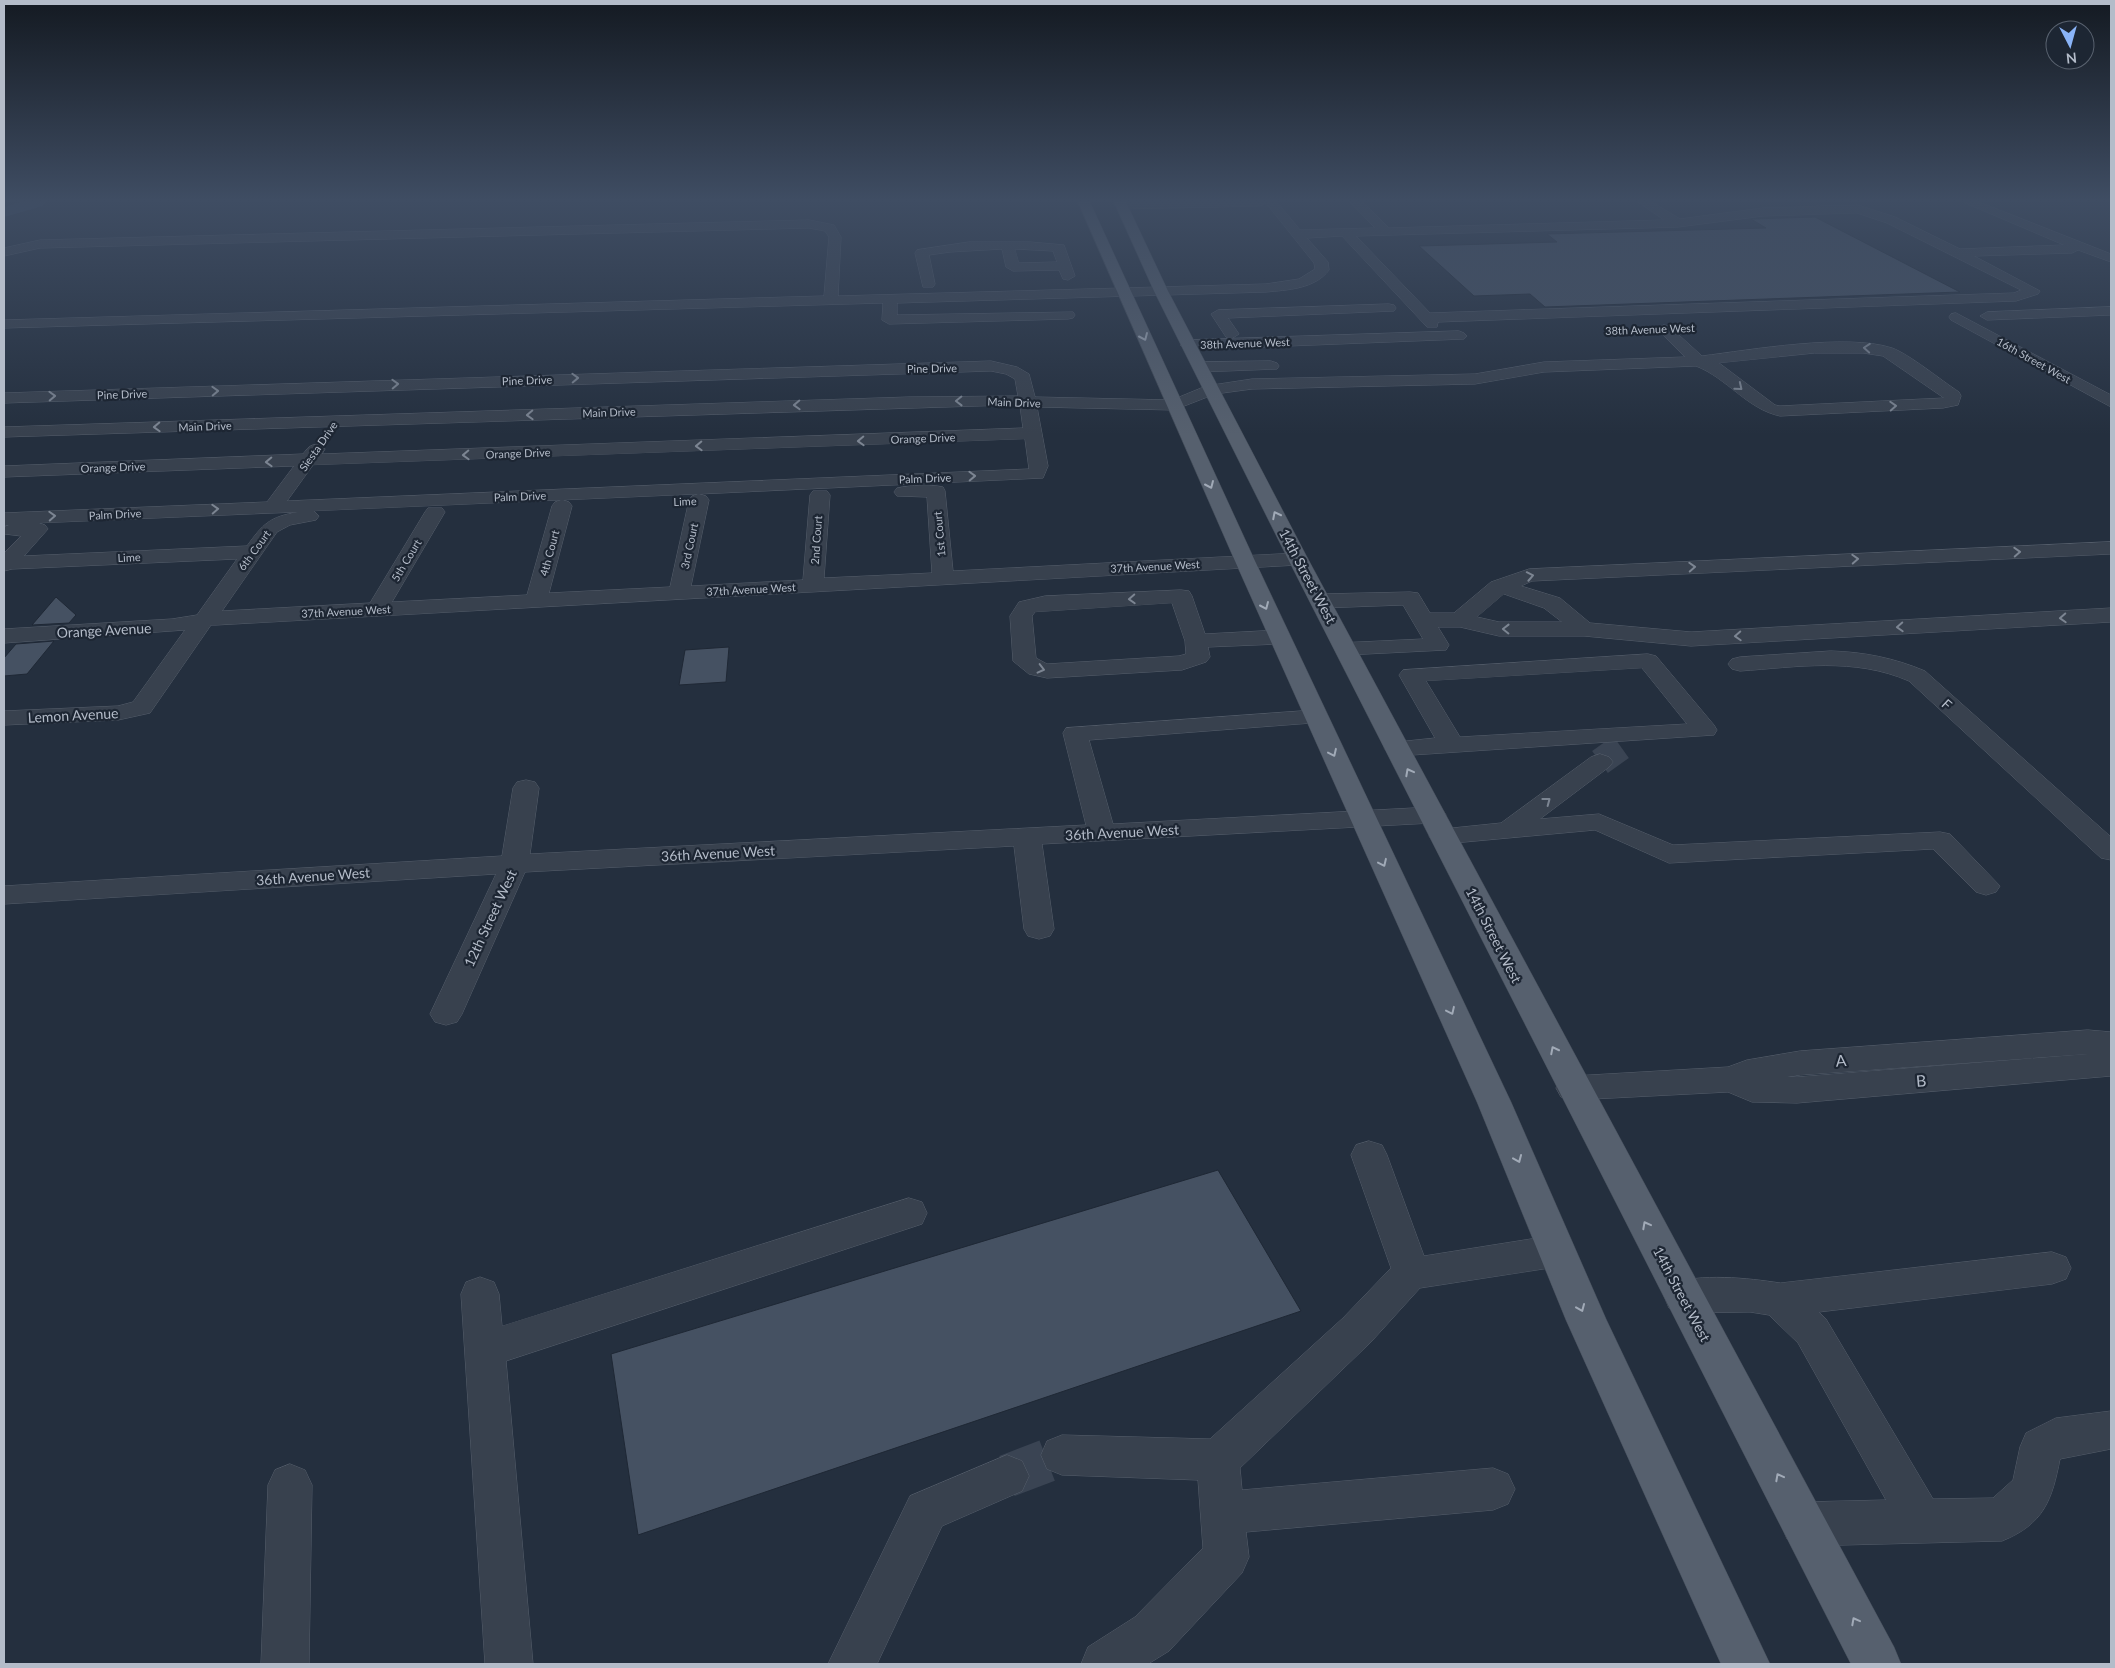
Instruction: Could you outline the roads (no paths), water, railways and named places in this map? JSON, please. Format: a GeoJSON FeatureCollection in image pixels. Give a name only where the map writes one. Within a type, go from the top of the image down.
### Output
{"type":"FeatureCollection","features":[{"type":"Feature","properties":{"kind":"main road"},"geometry":{"type":"LineString","coordinates":[[1119,280],[1279,637],[1494,1102],[1556,1251],[1644,1447],[1746,1664]]}},
{"type":"Feature","properties":{"kind":"main road","name":"14th Street West"},"geometry":{"type":"LineString","coordinates":[[1156,280],[1298,559],[1877,1664]]}},
{"type":"Feature","properties":{"kind":"street"},"geometry":{"type":"LineString","coordinates":[[831,300],[832,280]]}},
{"type":"Feature","properties":{"kind":"street"},"geometry":{"type":"LineString","coordinates":[[926,280],[928,291]]}},
{"type":"Feature","properties":{"kind":"street"},"geometry":{"type":"LineString","coordinates":[[928,291],[1010,295],[1266,288],[1307,280]]}},
{"type":"Feature","properties":{"kind":"street"},"geometry":{"type":"LineString","coordinates":[[1391,280],[1442,336]]}},
{"type":"Feature","properties":{"kind":"street"},"geometry":{"type":"LineString","coordinates":[[1346,295],[1430,321],[2016,297],[2033,291],[2010,280]]}},
{"type":"Feature","properties":{"kind":"street"},"geometry":{"type":"LineString","coordinates":[[4,324],[890,299],[928,291],[1042,281],[1046,294]]}},
{"type":"Feature","properties":{"kind":"street"},"geometry":{"type":"LineString","coordinates":[[1302,282],[1320,287]]}},
{"type":"Feature","properties":{"kind":"street"},"geometry":{"type":"LineString","coordinates":[[1010,295],[1016,316]]}},
{"type":"Feature","properties":{"kind":"street"},"geometry":{"type":"LineString","coordinates":[[890,299],[889,320],[1068,315]]}},
{"type":"Feature","properties":{"kind":"street"},"geometry":{"type":"LineString","coordinates":[[1231,334],[1216,310],[1390,308]]}},
{"type":"Feature","properties":{"kind":"street"},"geometry":{"type":"LineString","coordinates":[[1937,318],[2108,313]]}},
{"type":"Feature","properties":{"kind":"street","name":"16th Street West"},"geometry":{"type":"LineString","coordinates":[[1956,317],[2111,402]]}},
{"type":"Feature","properties":{"kind":"street","name":"38th Avenue West"},"geometry":{"type":"LineString","coordinates":[[1645,330],[1684,328]]}},
{"type":"Feature","properties":{"kind":"street"},"geometry":{"type":"LineString","coordinates":[[1664,329],[1698,361],[1714,367],[1762,406],[1780,411],[1952,401],[1953,396],[1888,352],[1864,348],[1814,348],[1750,355]]}},
{"type":"Feature","properties":{"kind":"street","name":"38th Avenue West"},"geometry":{"type":"LineString","coordinates":[[1188,345],[1471,335]]}},
{"type":"Feature","properties":{"kind":"street"},"geometry":{"type":"LineString","coordinates":[[1750,355],[1819,364],[1904,362]]}},
{"type":"Feature","properties":{"kind":"street","name":"Main Drive"},"geometry":{"type":"LineString","coordinates":[[4,432],[899,402],[1009,400],[1174,405],[1212,389],[1252,384],[1475,379],[1544,367],[1698,361],[1750,355]]}},
{"type":"Feature","properties":{"kind":"street"},"geometry":{"type":"LineString","coordinates":[[1200,367],[1288,365]]}},
{"type":"Feature","properties":{"kind":"street","name":"Pine Drive"},"geometry":{"type":"LineString","coordinates":[[4,398],[758,372],[991,366],[1010,370],[1023,377],[1026,402]]}},
{"type":"Feature","properties":{"kind":"street","name":"Siesta Drive"},"geometry":{"type":"LineString","coordinates":[[273,507],[362,386]]}},
{"type":"Feature","properties":{"kind":"street"},"geometry":{"type":"LineString","coordinates":[[1026,402],[1032,433]]}},
{"type":"Feature","properties":{"kind":"street","name":"Orange Drive"},"geometry":{"type":"LineString","coordinates":[[4,472],[1032,433]]}},
{"type":"Feature","properties":{"kind":"street","name":"Palm Drive"},"geometry":{"type":"LineString","coordinates":[[4,519],[1036,474],[1039,466],[1032,433]]}},
{"type":"Feature","properties":{"kind":"street","name":"Lime"},"geometry":{"type":"LineString","coordinates":[[435,512],[936,491]]}},
{"type":"Feature","properties":{"kind":"street","name":"1st Court"},"geometry":{"type":"LineString","coordinates":[[936,491],[942,577]]}},
{"type":"Feature","properties":{"kind":"street","name":"2nd Court"},"geometry":{"type":"LineString","coordinates":[[813,585],[820,495]]}},
{"type":"Feature","properties":{"kind":"street","name":"3rd Court"},"geometry":{"type":"LineString","coordinates":[[679,593],[699,500]]}},
{"type":"Feature","properties":{"kind":"street","name":"4th Court"},"geometry":{"type":"LineString","coordinates":[[536,600],[562,506]]}},
{"type":"Feature","properties":{"kind":"street","name":"6th Court"},"geometry":{"type":"LineString","coordinates":[[141,708],[270,528],[285,520],[323,515],[435,512]]}},
{"type":"Feature","properties":{"kind":"street","name":"5th Court"},"geometry":{"type":"LineString","coordinates":[[377,609],[435,512]]}},
{"type":"Feature","properties":{"kind":"street"},"geometry":{"type":"LineString","coordinates":[[4,530],[38,529],[5,564]]}},
{"type":"Feature","properties":{"kind":"street"},"geometry":{"type":"LineString","coordinates":[[1460,620],[1501,586],[1529,575],[2111,548]]}},
{"type":"Feature","properties":{"kind":"street","name":"Lime"},"geometry":{"type":"LineString","coordinates":[[5,564],[253,552]]}},
{"type":"Feature","properties":{"kind":"street","name":"37th Avenue West"},"geometry":{"type":"LineString","coordinates":[[204,620],[942,577],[1298,559]]}},
{"type":"Feature","properties":{"kind":"street"},"geometry":{"type":"LineString","coordinates":[[1501,586],[1552,603],[1584,629]]}},
{"type":"Feature","properties":{"kind":"street"},"geometry":{"type":"LineString","coordinates":[[1181,596],[1196,641],[1198,657],[1182,663],[1058,671],[1037,669],[1025,661],[1021,616],[1027,607],[1045,603],[1181,596]]}},
{"type":"Feature","properties":{"kind":"street"},"geometry":{"type":"LineString","coordinates":[[1321,601],[1410,598],[1438,645],[1346,648]]}},
{"type":"Feature","properties":{"kind":"street"},"geometry":{"type":"LineString","coordinates":[[1423,620],[1460,620],[1499,629],[1584,629],[1691,639],[2111,615]]}},
{"type":"Feature","properties":{"kind":"street","name":"Orange Avenue"},"geometry":{"type":"LineString","coordinates":[[4,636],[172,626],[204,620]]}},
{"type":"Feature","properties":{"kind":"street"},"geometry":{"type":"LineString","coordinates":[[1196,641],[1279,637]]}},
{"type":"Feature","properties":{"kind":"street","name":"F"},"geometry":{"type":"LineString","coordinates":[[1740,664],[1863,658],[1902,668],[1917,676],[2111,852]]}},
{"type":"Feature","properties":{"kind":"street"},"geometry":{"type":"LineString","coordinates":[[1397,748],[1629,741],[1706,730],[1648,661],[1411,675],[1452,745]]}},
{"type":"Feature","properties":{"kind":"street","name":"Lemon Avenue"},"geometry":{"type":"LineString","coordinates":[[4,718],[118,713],[141,708]]}},
{"type":"Feature","properties":{"kind":"street"},"geometry":{"type":"LineString","coordinates":[[1102,833],[1075,733],[1316,717]]}},
{"type":"Feature","properties":{"kind":"street"},"geometry":{"type":"LineString","coordinates":[[1508,830],[1600,762]]}},
{"type":"Feature","properties":{"kind":"street","name":"12th Street West"},"geometry":{"type":"LineString","coordinates":[[446,1014],[515,864],[526,788]]}},
{"type":"Feature","properties":{"kind":"street","name":"36th Avenue West"},"geometry":{"type":"LineString","coordinates":[[4,895],[515,864],[1363,819],[1508,830],[1599,822],[1669,854],[1940,840],[1986,886]]}},
{"type":"Feature","properties":{"kind":"street"},"geometry":{"type":"LineString","coordinates":[[1027,837],[1039,929]]}},
{"type":"Feature","properties":{"kind":"street","name":"A"},"geometry":{"type":"LineString","coordinates":[[1574,1088],[1733,1079],[1747,1072],[1800,1063],[2088,1042],[2111,1044]]}},
{"type":"Feature","properties":{"kind":"street","name":"B"},"geometry":{"type":"LineString","coordinates":[[1733,1079],[1752,1089],[1797,1090],[2111,1064]]}},
{"type":"Feature","properties":{"kind":"street"},"geometry":{"type":"LineString","coordinates":[[1369,1155],[1412,1274]]}},
{"type":"Feature","properties":{"kind":"street"},"geometry":{"type":"LineString","coordinates":[[484,1350],[909,1212]]}},
{"type":"Feature","properties":{"kind":"street"},"geometry":{"type":"LineString","coordinates":[[1062,1455],[1218,1460],[1357,1330],[1412,1274],[1556,1251]]}},
{"type":"Feature","properties":{"kind":"street"},"geometry":{"type":"LineString","coordinates":[[1683,1296],[1750,1295],[1780,1300],[2052,1268]]}},
{"type":"Feature","properties":{"kind":"street"},"geometry":{"type":"LineString","coordinates":[[480,1294],[509,1664]]}},
{"type":"Feature","properties":{"kind":"street"},"geometry":{"type":"LineString","coordinates":[[1780,1300],[1812,1331],[1922,1522]]}},
{"type":"Feature","properties":{"kind":"street"},"geometry":{"type":"LineString","coordinates":[[1803,1524],[2002,1519],[2032,1491],[2041,1447],[2056,1438],[2111,1430]]}},
{"type":"Feature","properties":{"kind":"street"},"geometry":{"type":"LineString","coordinates":[[1105,1664],[1152,1634],[1226,1557],[1218,1460]]}},
{"type":"Feature","properties":{"kind":"street"},"geometry":{"type":"LineString","coordinates":[[852,1664],[926,1511],[1007,1476]]}},
{"type":"Feature","properties":{"kind":"street"},"geometry":{"type":"LineString","coordinates":[[285,1664],[290,1485]]}},
{"type":"Feature","properties":{"kind":"street"},"geometry":{"type":"LineString","coordinates":[[1222,1512],[1493,1488]]}},
{"type":"Feature","properties":{"kind":"tunnel"},"geometry":{"type":"LineString","coordinates":[[1600,762],[1621,747]]}},
{"type":"Feature","properties":{"kind":"tunnel"},"geometry":{"type":"LineString","coordinates":[[1007,1476],[1062,1455]]}}]}
